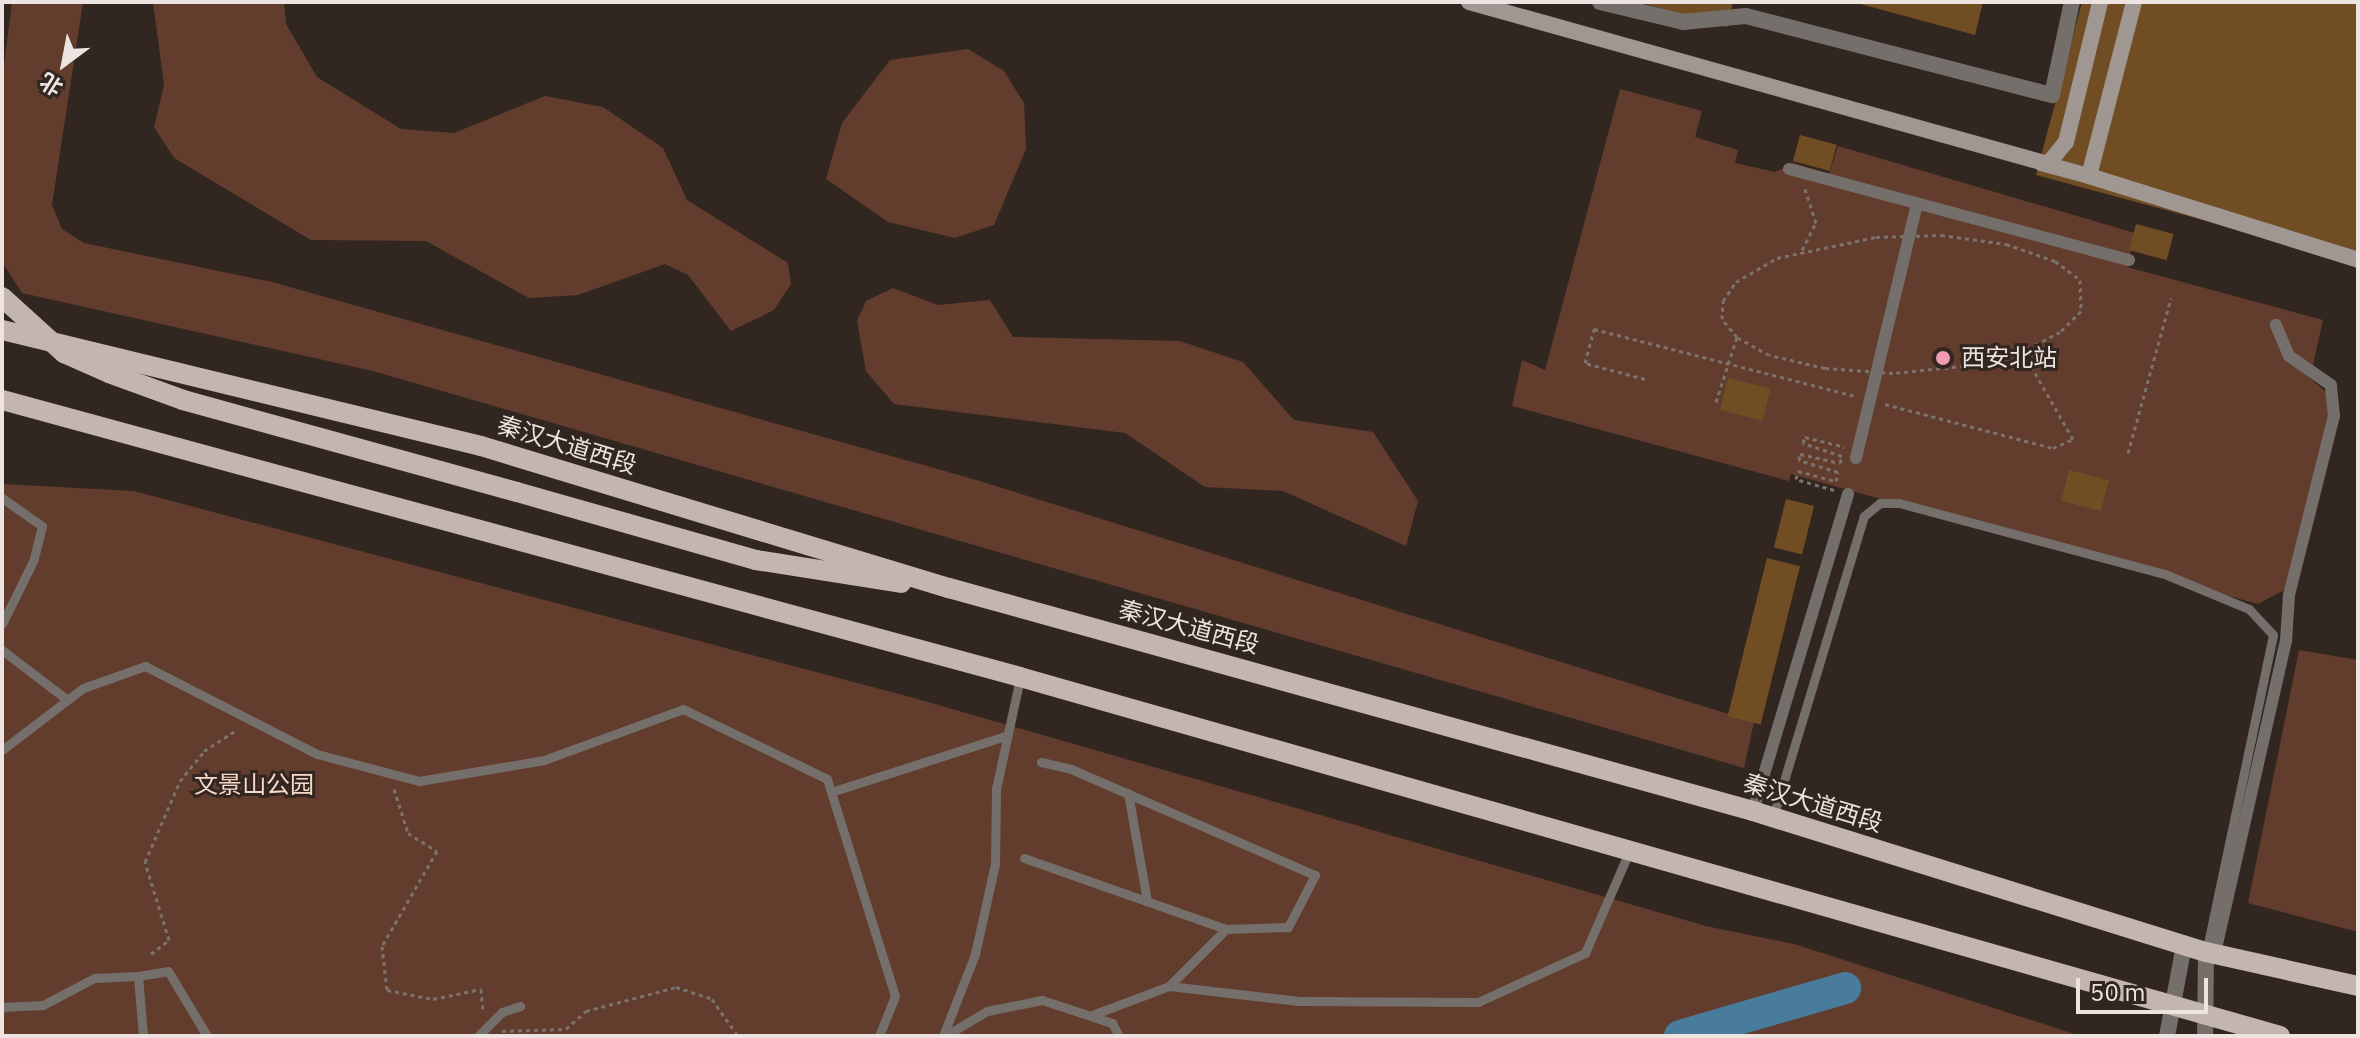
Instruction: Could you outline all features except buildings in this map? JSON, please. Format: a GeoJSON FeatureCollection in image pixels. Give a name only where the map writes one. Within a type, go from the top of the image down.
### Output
{"type":"FeatureCollection","features":[{"type":"Feature","properties":{"kind":"main road"},"geometry":{"type":"LineString","coordinates":[[1469,2],[2089,176],[2358,260]]}},
{"type":"Feature","properties":{"kind":"main road"},"geometry":{"type":"LineString","coordinates":[[1997,150],[2048,164],[2066,142],[2100,2]]}},
{"type":"Feature","properties":{"kind":"main road"},"geometry":{"type":"LineString","coordinates":[[2089,176],[2134,2]]}},
{"type":"Feature","properties":{"kind":"main road"},"geometry":{"type":"LineString","coordinates":[[2,297],[64,353],[183,400],[756,560],[832,576],[949,588]]}},
{"type":"Feature","properties":{"kind":"main road","name":"秦汉大道西段"},"geometry":{"type":"LineString","coordinates":[[2,330],[481,446],[949,588],[1763,814],[2184,945],[2358,986]]}},
{"type":"Feature","properties":{"kind":"main road"},"geometry":{"type":"LineString","coordinates":[[2,400],[1020,677],[2173,1009],[2207,1028],[2280,1036]]}},
{"type":"Feature","properties":{"kind":"street"},"geometry":{"type":"LineString","coordinates":[[1600,2],[1683,22],[1747,9],[2052,95],[2072,2]]}},
{"type":"Feature","properties":{"kind":"street"},"geometry":{"type":"LineString","coordinates":[[1609,2],[1683,22]]}},
{"type":"Feature","properties":{"kind":"street"},"geometry":{"type":"LineString","coordinates":[[1789,169],[2129,260]]}},
{"type":"Feature","properties":{"kind":"street"},"geometry":{"type":"LineString","coordinates":[[1856,454],[1917,203]]}},
{"type":"Feature","properties":{"kind":"street"},"geometry":{"type":"LineString","coordinates":[[2207,1028],[2210,952],[2286,641],[2289,595],[2334,416],[2331,385],[2289,356],[2276,325]]}},
{"type":"Feature","properties":{"kind":"street"},"geometry":{"type":"LineString","coordinates":[[1763,814],[1848,494]]}},
{"type":"Feature","properties":{"kind":"street"},"geometry":{"type":"LineString","coordinates":[[2167,1036],[2184,945]]}},
{"type":"Feature","properties":{"kind":"lane"},"geometry":{"type":"LineString","coordinates":[[2,498],[42,526],[34,559],[2,624]]}},
{"type":"Feature","properties":{"kind":"lane"},"geometry":{"type":"LineString","coordinates":[[1763,814],[1864,516],[1880,503],[2167,575],[2249,609],[2273,635],[2210,952]]}},
{"type":"Feature","properties":{"kind":"lane"},"geometry":{"type":"LineString","coordinates":[[2,650],[66,699]]}},
{"type":"Feature","properties":{"kind":"lane"},"geometry":{"type":"LineString","coordinates":[[2,750],[66,699],[145,666],[317,754],[419,781],[544,760],[683,709],[827,779],[895,996],[879,1036]]}},
{"type":"Feature","properties":{"kind":"lane"},"geometry":{"type":"LineString","coordinates":[[944,1036],[975,954],[995,864],[1005,736],[1020,677]]}},
{"type":"Feature","properties":{"kind":"lane"},"geometry":{"type":"LineString","coordinates":[[831,792],[1005,736]]}},
{"type":"Feature","properties":{"kind":"lane"},"geometry":{"type":"LineString","coordinates":[[1024,858],[1226,929],[1288,927],[1315,875],[1128,793],[1041,762]]}},
{"type":"Feature","properties":{"kind":"lane"},"geometry":{"type":"LineString","coordinates":[[1128,793],[1147,901]]}},
{"type":"Feature","properties":{"kind":"lane"},"geometry":{"type":"LineString","coordinates":[[1169,986],[1299,1001],[1478,1002],[1585,953],[1629,852]]}},
{"type":"Feature","properties":{"kind":"lane"},"geometry":{"type":"LineString","coordinates":[[1092,1015],[1169,986],[1226,929]]}},
{"type":"Feature","properties":{"kind":"lane"},"geometry":{"type":"LineString","coordinates":[[2,1007],[43,1005],[94,978],[168,971],[207,1036]]}},
{"type":"Feature","properties":{"kind":"lane"},"geometry":{"type":"LineString","coordinates":[[138,976],[143,1036]]}},
{"type":"Feature","properties":{"kind":"lane"},"geometry":{"type":"LineString","coordinates":[[944,1036],[987,1011],[1042,1000],[1112,1023],[1119,1036]]}},
{"type":"Feature","properties":{"kind":"lane"},"geometry":{"type":"LineString","coordinates":[[482,1032],[502,1012],[520,1006]]}},
{"type":"Feature","properties":{"kind":"path"},"geometry":{"type":"LineString","coordinates":[[1800,184],[1816,213],[1802,250]]}},
{"type":"Feature","properties":{"kind":"path"},"geometry":{"type":"LineString","coordinates":[[2128,453],[2171,298]]}},
{"type":"Feature","properties":{"kind":"path"},"geometry":{"type":"LineString","coordinates":[[1645,379],[1585,363],[1594,329],[2053,448],[2073,439],[2023,351]]}},
{"type":"Feature","properties":{"kind":"path"},"geometry":{"type":"LineString","coordinates":[[1716,402],[1737,337]]}},
{"type":"Feature","properties":{"kind":"path"},"geometry":{"type":"LineString","coordinates":[[1848,494],[1796,479],[1798,471],[1836,481],[1838,472],[1799,460],[1800,454],[1840,463],[1842,456],[1803,443],[1805,437],[1856,454]]}},
{"type":"Feature","properties":{"kind":"path"},"geometry":{"type":"LineString","coordinates":[[151,954],[169,940],[145,862],[180,781],[204,751],[238,728]]}},
{"type":"Feature","properties":{"kind":"path"},"geometry":{"type":"LineString","coordinates":[[396,775],[393,797],[408,833],[437,851],[382,946],[387,990],[433,999],[481,989],[482,1032],[566,1029],[586,1011],[676,987],[712,999],[738,1036]]}},
{"type":"Feature","properties":{"kind":"green space"},"geometry":{"type":"Polygon","coordinates":[[[12,2],[83,2],[52,205],[62,229],[84,243],[272,282],[973,479],[1754,722],[1744,768],[373,371],[22,293],[2,262],[2,81],[12,2]]]}},
{"type":"Feature","properties":{"kind":"green space"},"geometry":{"type":"Polygon","coordinates":[[[153,2],[284,2],[286,24],[317,77],[401,129],[454,133],[545,96],[603,107],[663,148],[687,200],[788,263],[791,284],[774,310],[731,331],[688,275],[665,264],[578,295],[529,298],[426,241],[311,240],[174,158],[154,127],[164,85],[153,2]]]}},
{"type":"Feature","properties":{"kind":"green space"},"geometry":{"type":"Polygon","coordinates":[[[968,49],[1004,71],[1024,103],[1026,149],[994,225],[955,238],[888,222],[826,179],[842,123],[890,60],[968,49]]]}},
{"type":"Feature","properties":{"kind":"green space"},"geometry":{"type":"Polygon","coordinates":[[[1620,89],[1702,111],[1695,137],[1738,150],[1735,163],[1775,172],[1794,163],[1829,174],[1838,146],[2135,233],[2127,267],[2323,320],[2310,378],[2328,394],[2329,415],[2284,590],[2258,604],[1791,474],[1789,481],[1512,406],[1522,360],[1545,370],[1620,89]]]}},
{"type":"Feature","properties":{"kind":"green space"},"geometry":{"type":"Polygon","coordinates":[[[893,288],[938,305],[990,300],[1013,337],[1180,341],[1243,362],[1294,420],[1373,432],[1418,501],[1406,546],[1283,491],[1205,487],[1125,433],[894,404],[866,371],[857,321],[866,301],[893,288]]]}},
{"type":"Feature","properties":{"kind":"green space","name":"文景山公园"},"geometry":{"type":"Polygon","coordinates":[[[2,484],[134,491],[914,698],[1706,926],[1794,944],[2081,1036],[2,1036],[2,484]]]}},
{"type":"Feature","properties":{"kind":"green space"},"geometry":{"type":"Polygon","coordinates":[[[2299,650],[2358,660],[2358,932],[2248,903],[2299,650]]]}},
{"type":"Feature","properties":{"kind":"waterway"},"geometry":{"type":"LineString","coordinates":[[1680,1036],[1845,988]]}},
{"type":"Feature","properties":{"kind":"place","name":"西安北站"},"geometry":{"type":"Point","coordinates":[1943,358]}}]}
